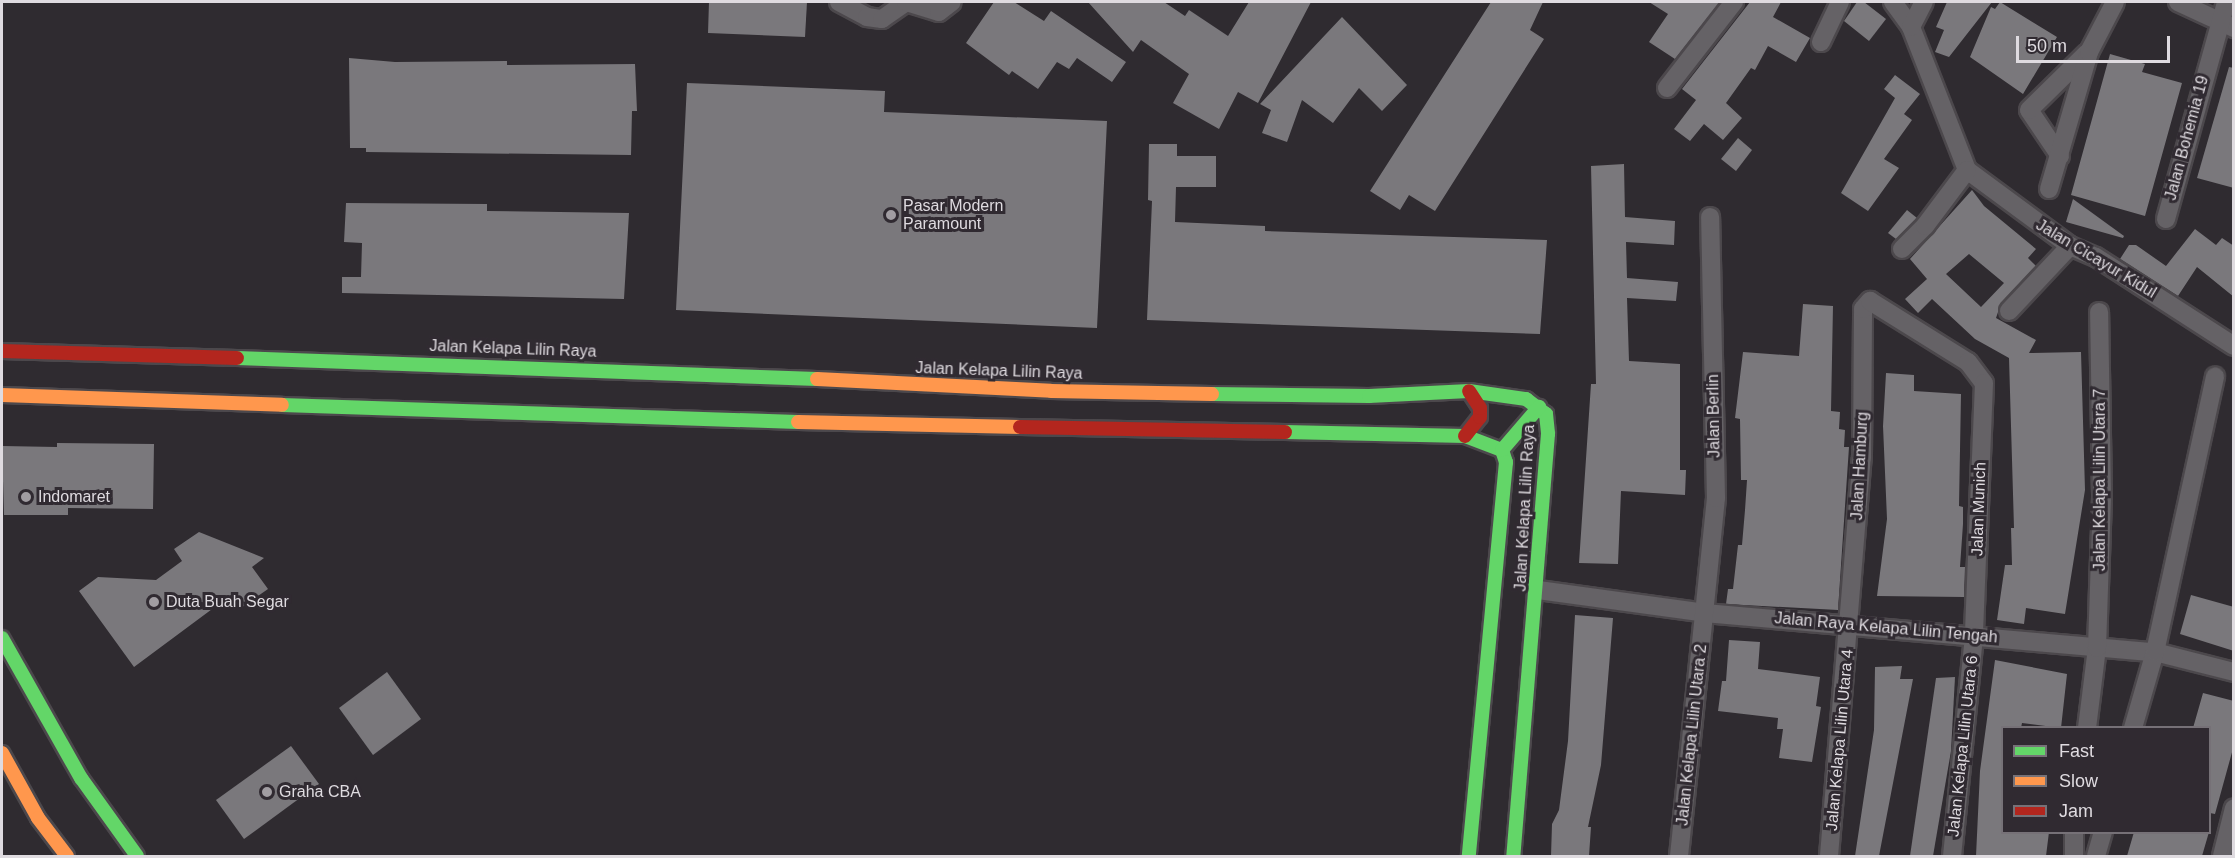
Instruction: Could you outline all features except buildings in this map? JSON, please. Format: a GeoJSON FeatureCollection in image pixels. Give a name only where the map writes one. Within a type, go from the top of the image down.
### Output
{"type":"FeatureCollection","features":[{"type":"Feature","properties":{"kind":"street"},"geometry":{"type":"LineString","coordinates":[[839,2],[867,17],[882,19],[906,2],[939,12],[952,2]]}},
{"type":"Feature","properties":{"kind":"street"},"geometry":{"type":"LineString","coordinates":[[1667,88],[1734,2]]}},
{"type":"Feature","properties":{"kind":"street"},"geometry":{"type":"LineString","coordinates":[[1821,42],[1840,2]]}},
{"type":"Feature","properties":{"kind":"street"},"geometry":{"type":"LineString","coordinates":[[1893,2],[1911,27],[1967,170],[1925,226],[1902,249]]}},
{"type":"Feature","properties":{"kind":"street"},"geometry":{"type":"LineString","coordinates":[[1911,27],[1924,2]]}},
{"type":"Feature","properties":{"kind":"street"},"geometry":{"type":"LineString","coordinates":[[2049,189],[2089,52],[2109,3]]}},
{"type":"Feature","properties":{"kind":"street"},"geometry":{"type":"LineString","coordinates":[[2187,4],[2228,4]]}},
{"type":"Feature","properties":{"kind":"street"},"geometry":{"type":"LineString","coordinates":[[2187,4],[2226,26]]}},
{"type":"Feature","properties":{"kind":"street","name":"Jalan Bohemia 19"},"geometry":{"type":"LineString","coordinates":[[2166,219],[2226,26],[2228,4]]}},
{"type":"Feature","properties":{"kind":"street"},"geometry":{"type":"LineString","coordinates":[[2060,156],[2030,110],[2089,52]]}},
{"type":"Feature","properties":{"kind":"street","name":"Jalan Cicayur Kidul"},"geometry":{"type":"LineString","coordinates":[[1967,170],[2070,246],[2096,257],[2234,346]]}},
{"type":"Feature","properties":{"kind":"street","name":"Jalan Berlin"},"geometry":{"type":"LineString","coordinates":[[1705,613],[1716,498],[1710,218]]}},
{"type":"Feature","properties":{"kind":"street"},"geometry":{"type":"LineString","coordinates":[[2008,311],[2070,246]]}},
{"type":"Feature","properties":{"kind":"street","name":"Jalan Hamburg"},"geometry":{"type":"LineString","coordinates":[[1850,624],[1862,458],[1863,309],[1870,301],[1968,362],[1984,383]]}},
{"type":"Feature","properties":{"kind":"street","name":"Jalan Kelapa Lilin Utara 7"},"geometry":{"type":"LineString","coordinates":[[2087,726],[2097,648],[2102,496],[2099,312]]}},
{"type":"Feature","properties":{"kind":"street","name":"Jalan Kelapa Lilin Raya"},"geometry":{"type":"LineString","coordinates":[[2,351],[612,369],[1052,391],[1370,396],[1469,391],[1526,399],[1546,414],[1548,434],[1538,590],[1513,856]]}},
{"type":"Feature","properties":{"kind":"street"},"geometry":{"type":"LineString","coordinates":[[2134,726],[2155,651],[2215,376]]}},
{"type":"Feature","properties":{"kind":"street","name":"Jalan Munich"},"geometry":{"type":"LineString","coordinates":[[1974,636],[1984,383]]}},
{"type":"Feature","properties":{"kind":"street"},"geometry":{"type":"LineString","coordinates":[[1465,436],[1480,417],[1480,408],[1469,391]]}},
{"type":"Feature","properties":{"kind":"street","name":"Jalan Kelapa Lilin Raya"},"geometry":{"type":"LineString","coordinates":[[2,395],[814,423],[1465,436],[1502,450],[1506,462],[1469,856]]}},
{"type":"Feature","properties":{"kind":"street"},"geometry":{"type":"LineString","coordinates":[[1502,450],[1539,407]]}},
{"type":"Feature","properties":{"kind":"street","name":"Jalan Raya Kelapa Lilin Tengah"},"geometry":{"type":"LineString","coordinates":[[1538,590],[1705,613],[1850,624],[2097,648],[2155,651],[2234,672]]}},
{"type":"Feature","properties":{"kind":"street","name":"Jalan Kelapa Lilin Utara 2"},"geometry":{"type":"LineString","coordinates":[[1679,856],[1705,613]]}},
{"type":"Feature","properties":{"kind":"street","name":"Jalan Kelapa Lilin Utara 4"},"geometry":{"type":"LineString","coordinates":[[1829,856],[1850,624]]}},
{"type":"Feature","properties":{"kind":"street","name":"Jalan Kelapa Lilin Utara 6"},"geometry":{"type":"LineString","coordinates":[[1952,856],[1974,636]]}},
{"type":"Feature","properties":{"kind":"street"},"geometry":{"type":"LineString","coordinates":[[2,638],[81,778],[137,856]]}},
{"type":"Feature","properties":{"kind":"street"},"geometry":{"type":"LineString","coordinates":[[2,753],[38,818],[68,856]]}},
{"type":"Feature","properties":{"kind":"street"},"geometry":{"type":"LineString","coordinates":[[2222,856],[2234,808]]}},
{"type":"Feature","properties":{"kind":"street"},"geometry":{"type":"LineString","coordinates":[[2074,834],[2074,856]]}},
{"type":"Feature","properties":{"kind":"street"},"geometry":{"type":"LineString","coordinates":[[2096,856],[2102,834]]}},
{"type":"Feature","properties":{"kind":"traffic: fast"},"geometry":{"type":"LineString","coordinates":[[237,358],[817,379]]}},
{"type":"Feature","properties":{"kind":"traffic: fast"},"geometry":{"type":"LineString","coordinates":[[1212,394],[1369,396],[1469,391],[1526,399],[1546,414],[1548,434],[1513,856]]}},
{"type":"Feature","properties":{"kind":"traffic: fast"},"geometry":{"type":"LineString","coordinates":[[282,405],[798,422]]}},
{"type":"Feature","properties":{"kind":"traffic: fast"},"geometry":{"type":"LineString","coordinates":[[1502,450],[1539,407]]}},
{"type":"Feature","properties":{"kind":"traffic: fast"},"geometry":{"type":"LineString","coordinates":[[1285,432],[1465,436],[1502,450],[1506,462],[1469,856]]}},
{"type":"Feature","properties":{"kind":"traffic: fast"},"geometry":{"type":"LineString","coordinates":[[2,638],[81,778],[137,856]]}},
{"type":"Feature","properties":{"kind":"traffic: slow"},"geometry":{"type":"LineString","coordinates":[[817,379],[1051,391],[1212,394]]}},
{"type":"Feature","properties":{"kind":"traffic: slow"},"geometry":{"type":"LineString","coordinates":[[2,395],[282,405]]}},
{"type":"Feature","properties":{"kind":"traffic: slow"},"geometry":{"type":"LineString","coordinates":[[798,422],[1020,427]]}},
{"type":"Feature","properties":{"kind":"traffic: slow"},"geometry":{"type":"LineString","coordinates":[[2,753],[38,818],[67,856]]}},
{"type":"Feature","properties":{"kind":"traffic: jam"},"geometry":{"type":"LineString","coordinates":[[2,351],[237,358]]}},
{"type":"Feature","properties":{"kind":"traffic: jam"},"geometry":{"type":"LineString","coordinates":[[1465,436],[1480,417],[1480,408],[1469,391]]}},
{"type":"Feature","properties":{"kind":"traffic: jam"},"geometry":{"type":"LineString","coordinates":[[1020,427],[1285,432]]}},
{"type":"Feature","properties":{"kind":"place","name":"Pasar Modern Paramount"},"geometry":{"type":"Point","coordinates":[891,215]}},
{"type":"Feature","properties":{"kind":"place","name":"Indomaret"},"geometry":{"type":"Point","coordinates":[26,497]}},
{"type":"Feature","properties":{"kind":"place","name":"Duta Buah Segar"},"geometry":{"type":"Point","coordinates":[154,602]}},
{"type":"Feature","properties":{"kind":"place","name":"Graha CBA"},"geometry":{"type":"Point","coordinates":[267,792]}}]}
